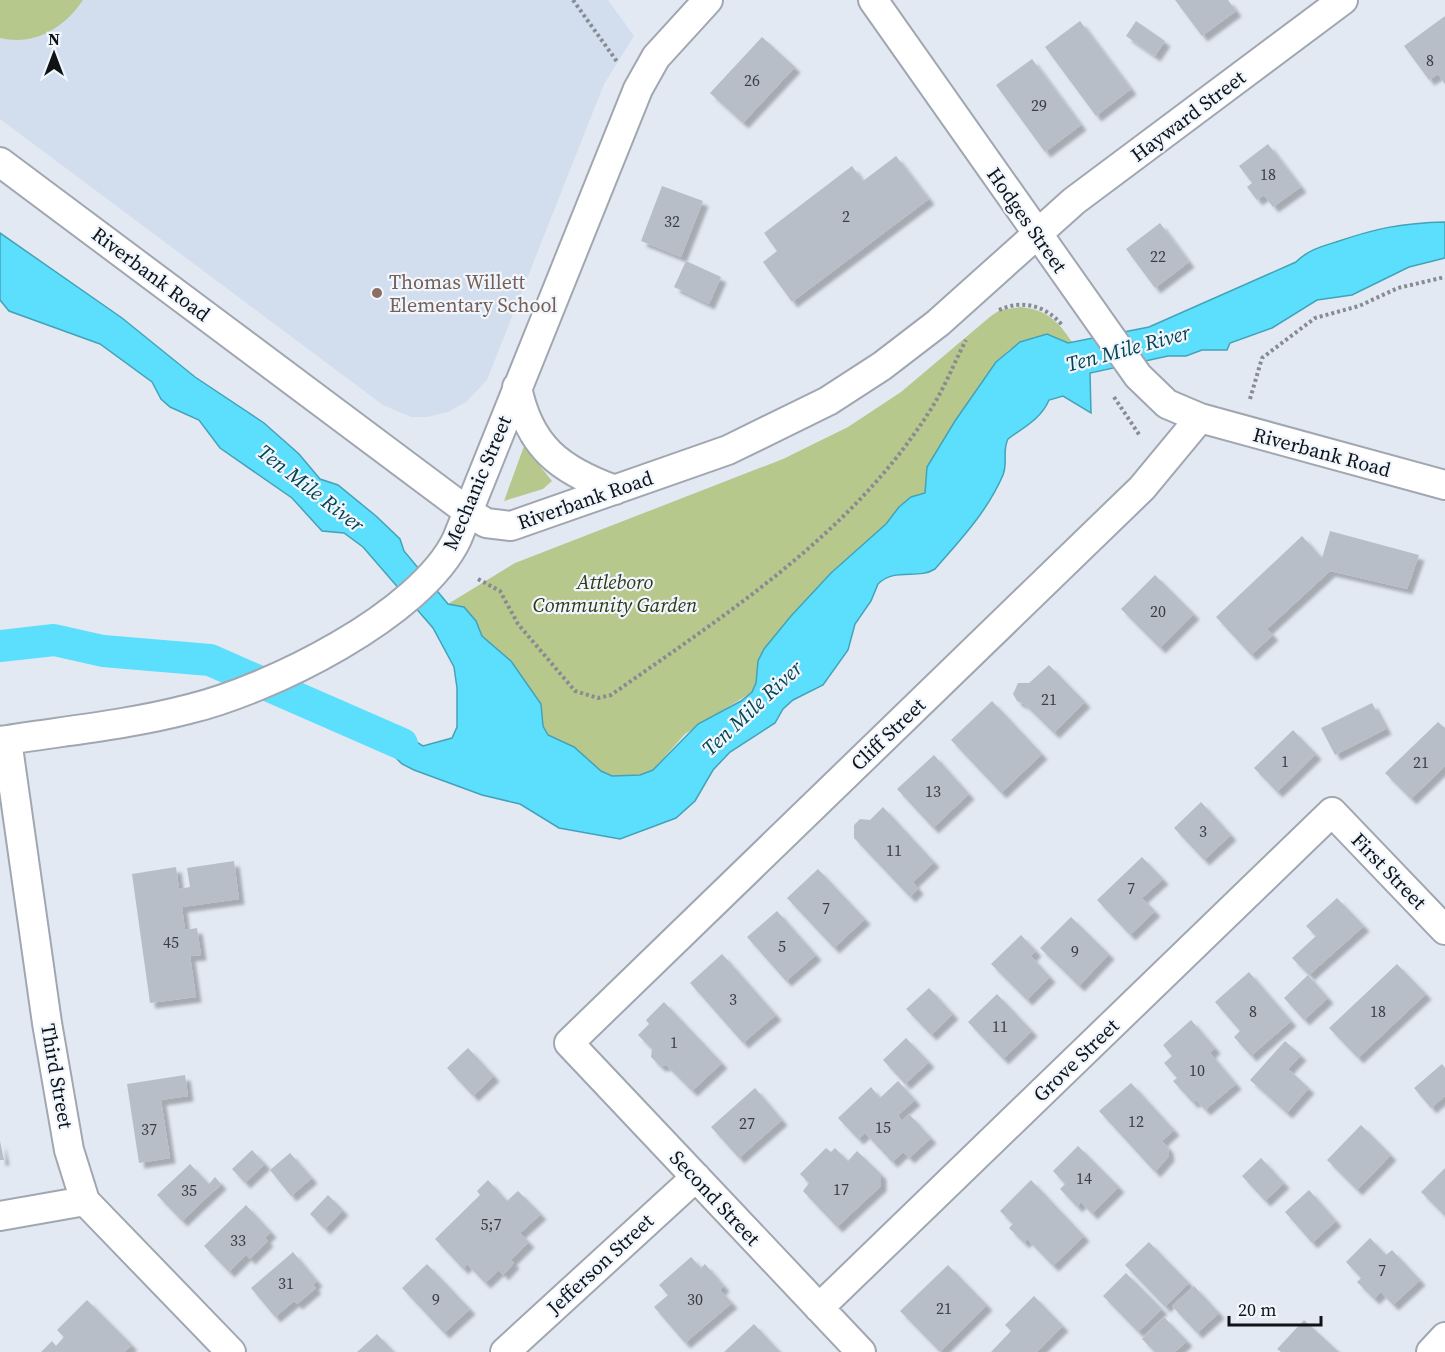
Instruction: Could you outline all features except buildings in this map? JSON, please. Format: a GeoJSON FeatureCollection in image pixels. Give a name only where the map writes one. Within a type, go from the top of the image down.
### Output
{"type":"FeatureCollection","features":[{"type":"Feature","properties":{"kind":"street","name":"Mechanic Street"},"geometry":{"type":"LineString","coordinates":[[3,741],[148,718],[204,705],[288,670],[336,646],[393,611],[442,564],[452,548],[617,136],[645,75],[672,38],[708,0]]}},
{"type":"Feature","properties":{"kind":"street","name":"Hodges Street"},"geometry":{"type":"LineString","coordinates":[[873,0],[1138,376],[1167,404],[1200,418]]}},
{"type":"Feature","properties":{"kind":"street","name":"Hayward Street"},"geometry":{"type":"LineString","coordinates":[[1036,234],[1074,201],[1343,0]]}},
{"type":"Feature","properties":{"kind":"street","name":"Riverbank Road"},"geometry":{"type":"LineString","coordinates":[[0,162],[467,511],[486,523],[511,526],[749,441],[828,401],[882,366],[938,323],[1036,234]]}},
{"type":"Feature","properties":{"kind":"street"},"geometry":{"type":"LineString","coordinates":[[517,387],[527,420],[543,448],[571,471],[615,490]]}},
{"type":"Feature","properties":{"kind":"street","name":"Riverbank Road"},"geometry":{"type":"LineString","coordinates":[[1200,418],[1445,485]]}},
{"type":"Feature","properties":{"kind":"street","name":"Cliff Street"},"geometry":{"type":"LineString","coordinates":[[569,1043],[1142,488],[1200,418]]}},
{"type":"Feature","properties":{"kind":"street","name":"Third Street"},"geometry":{"type":"LineString","coordinates":[[3,741],[69,1150],[85,1202],[231,1352]]}},
{"type":"Feature","properties":{"kind":"street","name":"First Street"},"geometry":{"type":"LineString","coordinates":[[1332,812],[1445,930]]}},
{"type":"Feature","properties":{"kind":"street","name":"Grove Street"},"geometry":{"type":"LineString","coordinates":[[819,1308],[1332,812]]}},
{"type":"Feature","properties":{"kind":"street","name":"Second Street"},"geometry":{"type":"LineString","coordinates":[[569,1043],[861,1352]]}},
{"type":"Feature","properties":{"kind":"street","name":"Jefferson Street"},"geometry":{"type":"LineString","coordinates":[[505,1352],[696,1177]]}},
{"type":"Feature","properties":{"kind":"street"},"geometry":{"type":"LineString","coordinates":[[0,1216],[85,1202]]}},
{"type":"Feature","properties":{"kind":"street"},"geometry":{"type":"LineString","coordinates":[[1431,1352],[1445,1337]]}},
{"type":"Feature","properties":{"kind":"path"},"geometry":{"type":"LineString","coordinates":[[573,0],[621,66]]}},
{"type":"Feature","properties":{"kind":"path"},"geometry":{"type":"LineString","coordinates":[[1250,399],[1262,358],[1293,338],[1316,318],[1359,306],[1398,288],[1445,277]]}},
{"type":"Feature","properties":{"kind":"path"},"geometry":{"type":"LineString","coordinates":[[995,312],[1024,305],[1041,306],[1055,316],[1066,329]]}},
{"type":"Feature","properties":{"kind":"path"},"geometry":{"type":"LineString","coordinates":[[478,579],[500,591],[518,624],[575,691],[598,698],[611,694],[755,594],[848,512],[918,430],[944,388],[969,334]]}},
{"type":"Feature","properties":{"kind":"path"},"geometry":{"type":"LineString","coordinates":[[1111,393],[1140,436]]}},
{"type":"Feature","properties":{"kind":"shaded area","name":"Thomas Willett Elementary School"},"geometry":{"type":"Polygon","coordinates":[[[0,0],[608,0],[634,36],[604,84],[487,380],[466,402],[448,412],[427,417],[411,417],[383,405],[0,119],[0,0]]]}},
{"type":"Feature","properties":{"kind":"green space"},"geometry":{"type":"Polygon","coordinates":[[[0,0],[83,0],[67,19],[48,32],[37,37],[13,40],[0,38],[0,0]]]}},
{"type":"Feature","properties":{"kind":"green space","name":"Attleboro Community Garden"},"geometry":{"type":"Polygon","coordinates":[[[1021,307],[1038,311],[1051,318],[1072,342],[1068,343],[1047,334],[1010,349],[996,362],[927,467],[925,494],[911,497],[899,507],[886,524],[831,573],[791,616],[764,649],[758,661],[756,683],[752,692],[685,734],[653,770],[640,775],[612,776],[601,771],[582,754],[548,735],[543,726],[541,704],[511,661],[482,636],[476,621],[464,607],[448,604],[515,563],[783,459],[848,427],[901,392],[991,316],[1000,310],[1021,307]]]}},
{"type":"Feature","properties":{"kind":"green space"},"geometry":{"type":"Polygon","coordinates":[[[524,446],[552,481],[543,489],[504,501],[524,446]]]}},
{"type":"Feature","properties":{"kind":"water","name":"Ten Mile River"},"geometry":{"type":"Polygon","coordinates":[[[1445,222],[1445,258],[1409,267],[1352,295],[1317,300],[1272,328],[1230,343],[1227,350],[1202,350],[1186,356],[1168,356],[1090,373],[1091,413],[1063,396],[1049,400],[1037,418],[1008,439],[1003,475],[997,488],[973,525],[935,569],[921,574],[892,576],[878,584],[871,601],[855,624],[848,650],[823,685],[793,700],[783,709],[775,723],[730,752],[713,770],[695,801],[676,818],[620,839],[559,828],[520,804],[482,795],[402,764],[365,727],[395,729],[423,746],[452,738],[457,727],[457,688],[454,667],[433,628],[363,547],[344,533],[322,531],[292,498],[220,448],[199,420],[170,407],[161,399],[152,382],[100,344],[9,311],[0,300],[0,233],[122,318],[195,377],[264,423],[299,454],[320,479],[338,485],[376,516],[400,539],[404,551],[448,604],[464,607],[476,621],[482,636],[511,661],[541,704],[543,726],[548,735],[574,747],[601,771],[612,776],[640,775],[653,770],[698,724],[741,701],[752,692],[756,683],[758,661],[764,649],[831,573],[886,524],[899,507],[911,497],[925,493],[927,467],[955,421],[996,362],[1020,342],[1047,334],[1068,343],[1149,327],[1296,262],[1319,247],[1390,227],[1445,222]]]}},
{"type":"Feature","properties":{"kind":"waterway"},"geometry":{"type":"LineString","coordinates":[[0,646],[54,640],[103,651],[210,660],[402,744]]}},
{"type":"Feature","properties":{"kind":"place","name":"Thomas Willett Elementary School"},"geometry":{"type":"Point","coordinates":[377,293]}}]}
